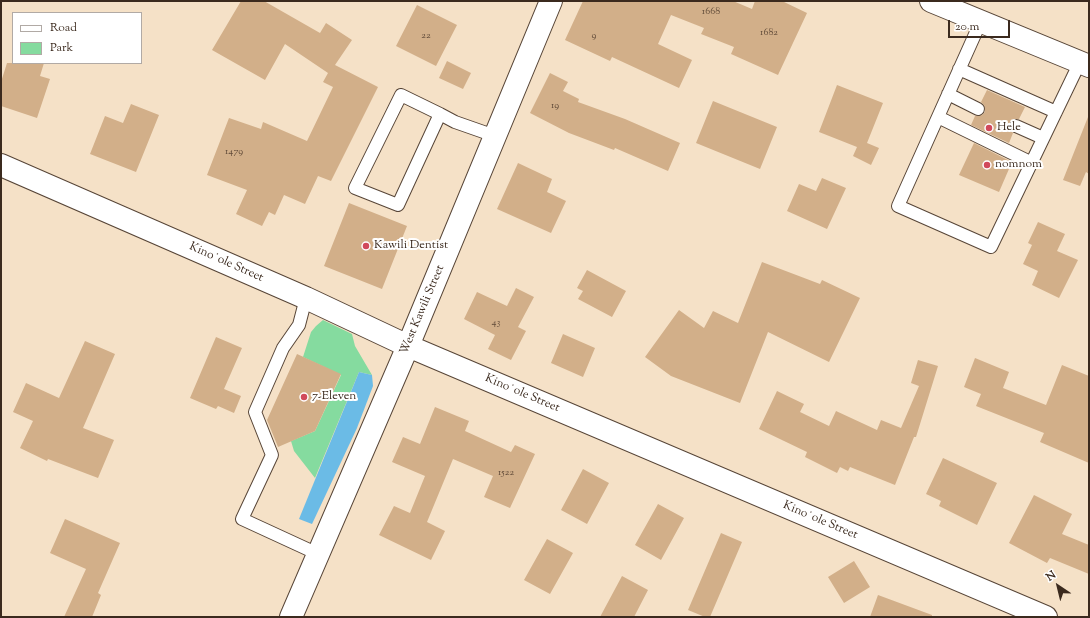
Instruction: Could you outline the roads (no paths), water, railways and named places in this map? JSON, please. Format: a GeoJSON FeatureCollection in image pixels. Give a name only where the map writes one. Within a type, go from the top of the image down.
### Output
{"type":"FeatureCollection","features":[{"type":"Feature","properties":{"kind":"street","name":"West Kawili Street"},"geometry":{"type":"LineString","coordinates":[[291,617],[408,346],[551,1]]}},
{"type":"Feature","properties":{"kind":"street"},"geometry":{"type":"LineString","coordinates":[[931,1],[1085,64]]}},
{"type":"Feature","properties":{"kind":"street","name":"Kinoʻole Street"},"geometry":{"type":"LineString","coordinates":[[1,165],[306,298],[408,346],[1046,617]]}},
{"type":"Feature","properties":{"kind":"lane"},"geometry":{"type":"LineString","coordinates":[[981,21],[898,206],[991,247],[1056,112],[1085,64]]}},
{"type":"Feature","properties":{"kind":"lane"},"geometry":{"type":"LineString","coordinates":[[959,69],[1056,112]]}},
{"type":"Feature","properties":{"kind":"lane"},"geometry":{"type":"LineString","coordinates":[[948,94],[978,109]]}},
{"type":"Feature","properties":{"kind":"lane"},"geometry":{"type":"LineString","coordinates":[[440,114],[398,205],[355,188],[401,95],[440,114],[455,122],[495,136]]}},
{"type":"Feature","properties":{"kind":"lane"},"geometry":{"type":"LineString","coordinates":[[938,117],[1032,163]]}},
{"type":"Feature","properties":{"kind":"lane"},"geometry":{"type":"LineString","coordinates":[[1016,126],[1043,138]]}},
{"type":"Feature","properties":{"kind":"lane"},"geometry":{"type":"LineString","coordinates":[[306,298],[300,326],[282,348],[255,412],[272,455],[242,519],[318,554]]}},
{"type":"Feature","properties":{"kind":"water"},"geometry":{"type":"Polygon","coordinates":[[[359,372],[372,375],[373,386],[357,428],[312,524],[299,519],[359,372]]]}},
{"type":"Feature","properties":{"kind":"place","name":"Hele"},"geometry":{"type":"Point","coordinates":[989,128]}},
{"type":"Feature","properties":{"kind":"place","name":"nomnom"},"geometry":{"type":"Point","coordinates":[987,165]}},
{"type":"Feature","properties":{"kind":"place","name":"Kawili Dentist"},"geometry":{"type":"Point","coordinates":[366,246]}},
{"type":"Feature","properties":{"kind":"place","name":"7-Eleven"},"geometry":{"type":"Point","coordinates":[304,397]}}]}
